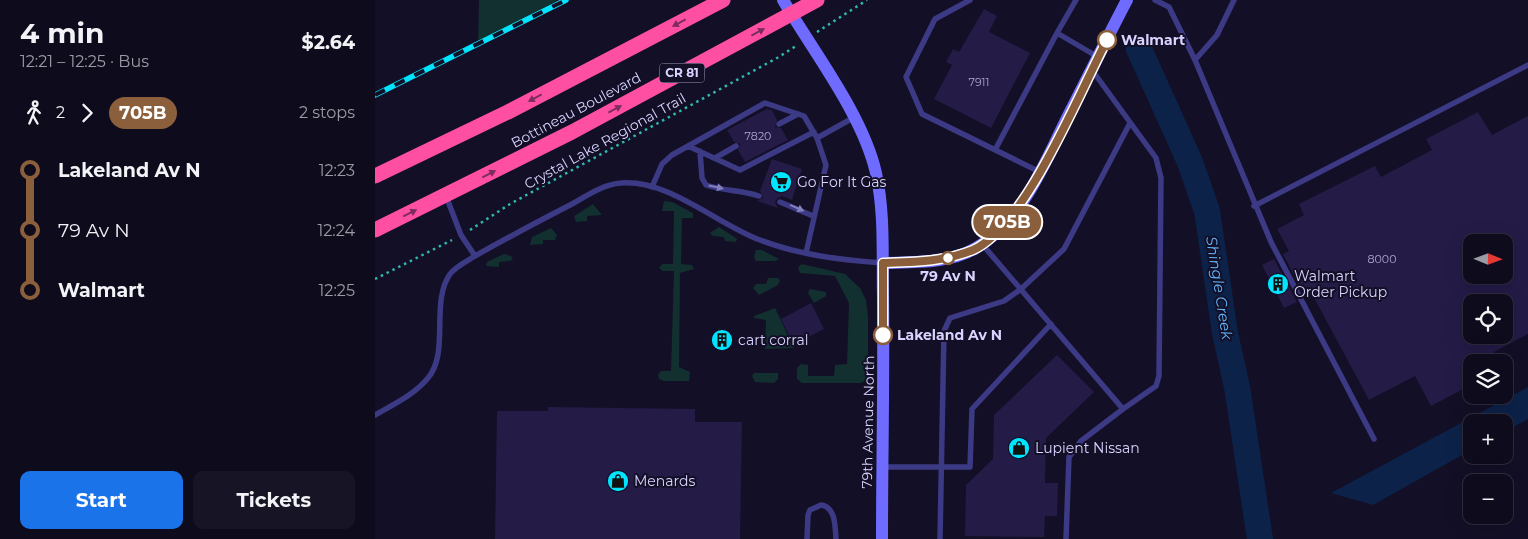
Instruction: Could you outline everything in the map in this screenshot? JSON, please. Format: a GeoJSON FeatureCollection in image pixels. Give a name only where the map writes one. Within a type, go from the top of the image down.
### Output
{"type":"FeatureCollection","features":[{"type":"Feature","properties":{"kind":"highway","name":"Bottineau Boulevard"},"geometry":{"type":"LineString","coordinates":[[375,176],[508,112],[723,0]]}},
{"type":"Feature","properties":{"kind":"highway","name":"Bottineau Boulevard"},"geometry":{"type":"LineString","coordinates":[[375,230],[572,132],[817,0]]}},
{"type":"Feature","properties":{"kind":"street","name":"79th Avenue North"},"geometry":{"type":"LineString","coordinates":[[783,0],[853,118],[862,135],[875,172],[883,222],[884,392],[881,539]]}},
{"type":"Feature","properties":{"kind":"street"},"geometry":{"type":"LineString","coordinates":[[883,263],[948,258],[974,249],[993,237],[1013,216],[1039,172],[1127,0]]}},
{"type":"Feature","properties":{"kind":"lane"},"geometry":{"type":"LineString","coordinates":[[970,0],[935,19],[907,78],[922,114],[1039,172]]}},
{"type":"Feature","properties":{"kind":"lane"},"geometry":{"type":"LineString","coordinates":[[995,150],[1076,0]]}},
{"type":"Feature","properties":{"kind":"lane"},"geometry":{"type":"LineString","coordinates":[[1155,0],[1169,7],[1195,60],[1254,206],[1374,439]]}},
{"type":"Feature","properties":{"kind":"lane"},"geometry":{"type":"LineString","coordinates":[[1195,60],[1217,35],[1234,0]]}},
{"type":"Feature","properties":{"kind":"lane"},"geometry":{"type":"LineString","coordinates":[[1057,33],[1098,57]]}},
{"type":"Feature","properties":{"kind":"lane"},"geometry":{"type":"LineString","coordinates":[[1254,206],[1528,65]]}},
{"type":"Feature","properties":{"kind":"lane"},"geometry":{"type":"LineString","coordinates":[[1065,539],[1069,457],[1081,441],[1156,386],[1159,376],[1161,178],[1156,158],[1092,70]]}},
{"type":"Feature","properties":{"kind":"lane"},"geometry":{"type":"LineString","coordinates":[[652,187],[662,164],[672,155],[765,103],[804,116],[816,135],[826,168],[813,216],[806,254]]}},
{"type":"Feature","properties":{"kind":"lane"},"geometry":{"type":"LineString","coordinates":[[779,124],[798,114]]}},
{"type":"Feature","properties":{"kind":"lane"},"geometry":{"type":"LineString","coordinates":[[688,146],[740,170],[853,118]]}},
{"type":"Feature","properties":{"kind":"lane"},"geometry":{"type":"LineString","coordinates":[[940,539],[944,331],[950,318],[1004,301],[1021,289],[1064,249],[1130,123]]}},
{"type":"Feature","properties":{"kind":"lane"},"geometry":{"type":"LineString","coordinates":[[715,158],[736,146]]}},
{"type":"Feature","properties":{"kind":"lane"},"geometry":{"type":"LineString","coordinates":[[700,151],[702,178],[706,185],[727,190],[742,190],[759,196]]}},
{"type":"Feature","properties":{"kind":"lane"},"geometry":{"type":"LineString","coordinates":[[375,415],[412,395],[430,376],[437,358],[441,297],[450,273],[475,256],[597,191],[620,183],[664,190],[759,240],[806,254],[842,260],[883,263]]}},
{"type":"Feature","properties":{"kind":"lane"},"geometry":{"type":"LineString","coordinates":[[446,196],[461,235],[475,256]]}},
{"type":"Feature","properties":{"kind":"lane"},"geometry":{"type":"LineString","coordinates":[[780,202],[813,216]]}},
{"type":"Feature","properties":{"kind":"lane"},"geometry":{"type":"LineString","coordinates":[[982,244],[1123,409]]}},
{"type":"Feature","properties":{"kind":"lane"},"geometry":{"type":"LineString","coordinates":[[882,467],[970,467],[972,409],[1051,324]]}},
{"type":"Feature","properties":{"kind":"lane"},"geometry":{"type":"LineString","coordinates":[[807,539],[810,510],[821,505],[830,510],[834,517],[836,539]]}},
{"type":"Feature","properties":{"kind":"path","name":"Crystal Lake Regional Trail"},"geometry":{"type":"LineString","coordinates":[[375,278],[461,235],[510,204],[777,58],[867,0]]}},
{"type":"Feature","properties":{"kind":"green space"},"geometry":{"type":"Polygon","coordinates":[[[479,0],[558,0],[478,45],[479,0]]]}},
{"type":"Feature","properties":{"kind":"green space"},"geometry":{"type":"Polygon","coordinates":[[[664,201],[672,202],[693,213],[693,218],[682,218],[681,264],[692,265],[694,269],[680,273],[679,367],[690,372],[689,381],[664,381],[659,379],[658,374],[661,371],[671,371],[674,271],[663,271],[659,268],[662,264],[673,264],[674,211],[662,211],[664,201]]]}},
{"type":"Feature","properties":{"kind":"green space"},"geometry":{"type":"Polygon","coordinates":[[[593,204],[602,215],[587,216],[587,221],[576,222],[574,216],[593,204]]]}},
{"type":"Feature","properties":{"kind":"green space"},"geometry":{"type":"Polygon","coordinates":[[[719,227],[737,239],[736,242],[725,241],[724,237],[713,236],[710,233],[719,227]]]}},
{"type":"Feature","properties":{"kind":"green space"},"geometry":{"type":"Polygon","coordinates":[[[551,228],[557,235],[555,240],[543,240],[543,244],[530,245],[532,237],[551,228]]]}},
{"type":"Feature","properties":{"kind":"green space"},"geometry":{"type":"Polygon","coordinates":[[[756,250],[762,250],[779,259],[776,261],[756,261],[754,257],[756,250]]]}},
{"type":"Feature","properties":{"kind":"green space"},"geometry":{"type":"Polygon","coordinates":[[[504,254],[511,256],[513,259],[499,262],[499,267],[486,266],[487,262],[504,254]]]}},
{"type":"Feature","properties":{"kind":"green space"},"geometry":{"type":"Polygon","coordinates":[[[802,264],[845,274],[860,288],[866,300],[868,318],[868,380],[860,383],[802,383],[797,379],[797,368],[801,364],[808,365],[808,376],[834,376],[835,365],[847,364],[849,303],[835,276],[800,273],[798,267],[802,264]]]}},
{"type":"Feature","properties":{"kind":"green space"},"geometry":{"type":"Polygon","coordinates":[[[768,278],[778,278],[780,280],[778,285],[759,295],[753,288],[756,284],[766,284],[768,278]]]}},
{"type":"Feature","properties":{"kind":"green space"},"geometry":{"type":"Polygon","coordinates":[[[810,289],[826,292],[826,296],[814,303],[808,293],[810,289]]]}},
{"type":"Feature","properties":{"kind":"green space"},"geometry":{"type":"Polygon","coordinates":[[[775,308],[794,348],[765,349],[766,320],[754,318],[754,316],[775,308]]]}},
{"type":"Feature","properties":{"kind":"green space"},"geometry":{"type":"Polygon","coordinates":[[[754,373],[778,373],[778,379],[774,383],[755,382],[752,376],[754,373]]]}},
{"type":"Feature","properties":{"kind":"water"},"geometry":{"type":"Polygon","coordinates":[[[1528,387],[1528,419],[1513,427],[1513,414],[1478,414],[1496,404],[1513,404],[1513,395],[1528,387]]]}},
{"type":"Feature","properties":{"kind":"water"},"geometry":{"type":"Polygon","coordinates":[[[1463,422],[1463,454],[1373,505],[1331,493],[1463,422]]]}},
{"type":"Feature","properties":{"kind":"building"},"geometry":{"type":"Polygon","coordinates":[[[984,9],[997,16],[989,32],[1030,53],[991,128],[934,99],[952,65],[946,62],[953,49],[959,52],[984,9]]]}},
{"type":"Feature","properties":{"kind":"building"},"geometry":{"type":"Polygon","coordinates":[[[767,109],[772,110],[777,120],[775,127],[781,128],[788,140],[745,162],[738,150],[740,144],[734,142],[727,130],[767,109]]]}},
{"type":"Feature","properties":{"kind":"building"},"geometry":{"type":"Polygon","coordinates":[[[1478,112],[1492,135],[1528,116],[1528,334],[1513,342],[1513,294],[1463,294],[1463,344],[1509,344],[1494,352],[1495,354],[1463,354],[1463,389],[1431,406],[1415,376],[1369,400],[1312,294],[1305,297],[1283,254],[1289,251],[1277,229],[1304,215],[1299,204],[1375,166],[1381,177],[1432,150],[1426,139],[1478,112]]]}},
{"type":"Feature","properties":{"kind":"building","name":"Go For It Gas"},"geometry":{"type":"Polygon","coordinates":[[[772,159],[802,169],[792,200],[782,196],[778,198],[775,202],[778,208],[757,201],[763,198],[760,191],[772,159]]]}},
{"type":"Feature","properties":{"kind":"building","name":"Walmart Order Pickup"},"geometry":{"type":"Polygon","coordinates":[[[1274,259],[1297,302],[1284,308],[1262,265],[1274,259]]]}},
{"type":"Feature","properties":{"kind":"building"},"geometry":{"type":"Polygon","coordinates":[[[811,303],[824,329],[794,345],[781,319],[811,303]]]}},
{"type":"Feature","properties":{"kind":"building","name":"Lupient Nissan"},"geometry":{"type":"Polygon","coordinates":[[[1057,355],[1094,392],[1046,438],[1045,483],[1058,483],[1057,516],[1045,516],[1044,537],[965,536],[966,485],[993,459],[994,415],[1057,355]]]}},
{"type":"Feature","properties":{"kind":"building","name":"Menards"},"geometry":{"type":"Polygon","coordinates":[[[548,407],[695,409],[695,422],[742,422],[740,539],[495,539],[497,411],[548,411],[548,407]]]}},
{"type":"Feature","properties":{"kind":"waterway","name":"Shingle Creek"},"geometry":{"type":"LineString","coordinates":[[1139,49],[1190,162],[1207,211],[1225,333],[1237,387],[1260,539]]}},
{"type":"Feature","properties":{"kind":"railway"},"geometry":{"type":"LineString","coordinates":[[375,95],[566,0]]}},
{"type":"Feature","properties":{"kind":"bus line","name":"705B"},"geometry":{"type":"LineString","coordinates":[[883,335],[883,263],[932,261],[948,258],[974,249],[993,237],[1013,216],[1020,205],[1107,40]]}},
{"type":"Feature","properties":{"kind":"place","name":"Walmart"},"geometry":{"type":"Point","coordinates":[1107,40]}},
{"type":"Feature","properties":{"kind":"place","name":"Go For It Gas"},"geometry":{"type":"Point","coordinates":[781,182]}},
{"type":"Feature","properties":{"kind":"place","name":"79 Av N"},"geometry":{"type":"Point","coordinates":[948,258]}},
{"type":"Feature","properties":{"kind":"place","name":"Walmart Order Pickup"},"geometry":{"type":"Point","coordinates":[1278,284]}},
{"type":"Feature","properties":{"kind":"place","name":"Lakeland Av N"},"geometry":{"type":"Point","coordinates":[883,335]}},
{"type":"Feature","properties":{"kind":"place","name":"cart corral"},"geometry":{"type":"Point","coordinates":[722,340]}},
{"type":"Feature","properties":{"kind":"place","name":"Lupient Nissan"},"geometry":{"type":"Point","coordinates":[1019,448]}},
{"type":"Feature","properties":{"kind":"place","name":"Menards"},"geometry":{"type":"Point","coordinates":[618,481]}}]}
